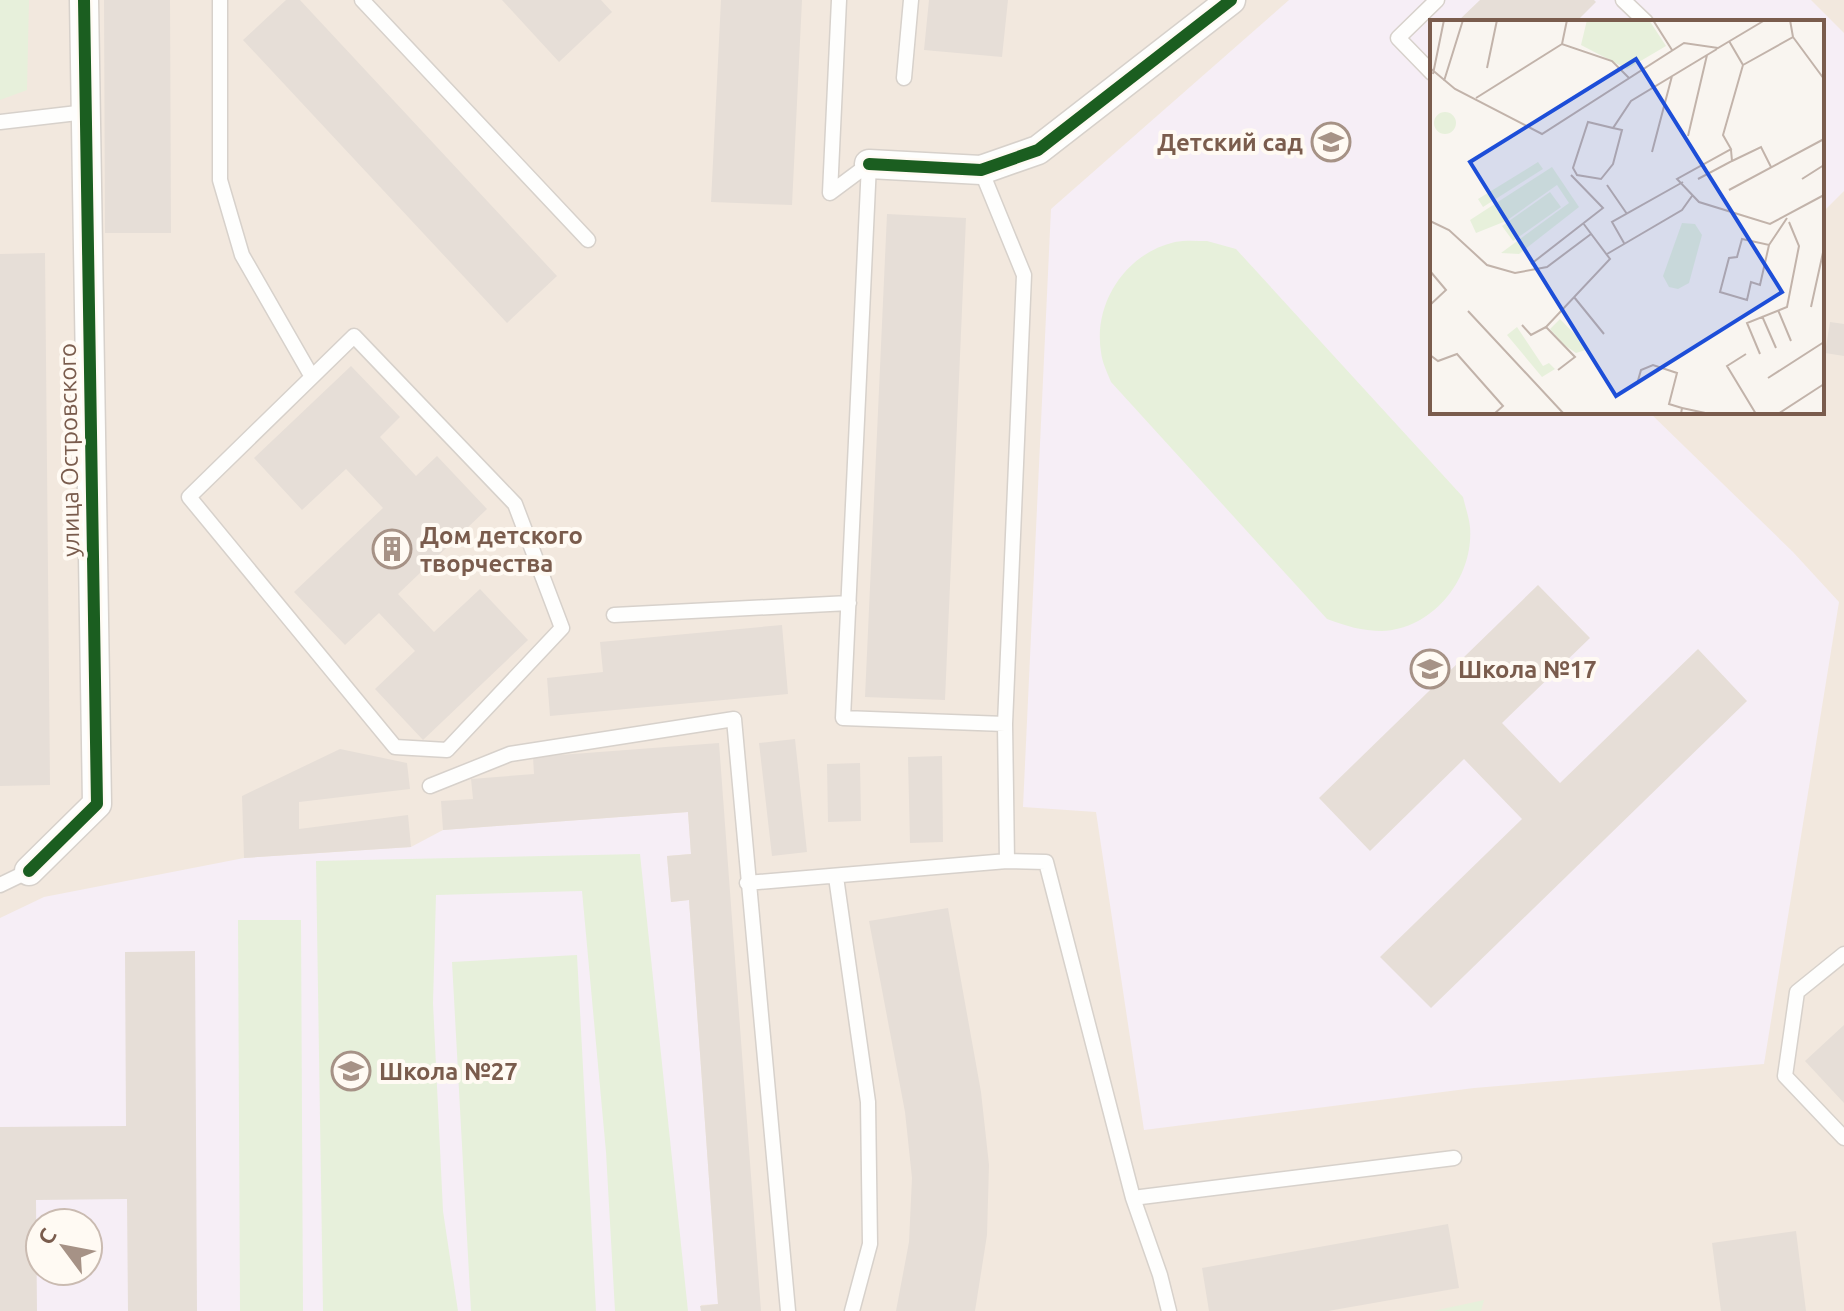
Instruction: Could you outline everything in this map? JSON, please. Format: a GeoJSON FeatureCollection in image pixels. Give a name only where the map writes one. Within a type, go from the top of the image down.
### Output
{"type":"FeatureCollection","features":[{"type":"Feature","properties":{"kind":"street","name":"улица Островского"},"geometry":{"type":"LineString","coordinates":[[29,871],[97,804],[84,0]]}},
{"type":"Feature","properties":{"kind":"street"},"geometry":{"type":"LineString","coordinates":[[869,164],[981,170],[1038,150],[1231,0]]}},
{"type":"Feature","properties":{"kind":"lane"},"geometry":{"type":"LineString","coordinates":[[220,0],[220,180],[242,255],[312,377]]}},
{"type":"Feature","properties":{"kind":"lane"},"geometry":{"type":"LineString","coordinates":[[362,0],[588,240]]}},
{"type":"Feature","properties":{"kind":"lane"},"geometry":{"type":"LineString","coordinates":[[839,0],[830,193],[869,164]]}},
{"type":"Feature","properties":{"kind":"lane"},"geometry":{"type":"LineString","coordinates":[[904,78],[911,0]]}},
{"type":"Feature","properties":{"kind":"lane"},"geometry":{"type":"LineString","coordinates":[[1430,71],[1398,38],[1437,0]]}},
{"type":"Feature","properties":{"kind":"lane"},"geometry":{"type":"LineString","coordinates":[[1623,0],[1644,20]]}},
{"type":"Feature","properties":{"kind":"lane"},"geometry":{"type":"LineString","coordinates":[[0,122],[86,112]]}},
{"type":"Feature","properties":{"kind":"lane"},"geometry":{"type":"LineString","coordinates":[[869,164],[843,718],[1005,724]]}},
{"type":"Feature","properties":{"kind":"lane"},"geometry":{"type":"LineString","coordinates":[[981,170],[1024,275],[1005,724],[1007,861]]}},
{"type":"Feature","properties":{"kind":"lane"},"geometry":{"type":"LineString","coordinates":[[354,336],[515,504],[562,628],[447,750],[395,747],[189,497],[312,377],[354,336]]}},
{"type":"Feature","properties":{"kind":"lane"},"geometry":{"type":"LineString","coordinates":[[614,615],[849,603]]}},
{"type":"Feature","properties":{"kind":"lane"},"geometry":{"type":"LineString","coordinates":[[430,786],[510,754],[734,719],[788,1311]]}},
{"type":"Feature","properties":{"kind":"lane"},"geometry":{"type":"LineString","coordinates":[[747,883],[1007,861],[1046,862],[1133,1198],[1169,1311]]}},
{"type":"Feature","properties":{"kind":"lane"},"geometry":{"type":"LineString","coordinates":[[0,885],[29,871]]}},
{"type":"Feature","properties":{"kind":"lane"},"geometry":{"type":"LineString","coordinates":[[836,877],[868,1102],[870,1244],[852,1311]]}},
{"type":"Feature","properties":{"kind":"lane"},"geometry":{"type":"LineString","coordinates":[[1844,954],[1797,992],[1785,1076],[1844,1138]]}},
{"type":"Feature","properties":{"kind":"lane"},"geometry":{"type":"LineString","coordinates":[[1133,1198],[1454,1158]]}},
{"type":"Feature","properties":{"kind":"shaded area"},"geometry":{"type":"Polygon","coordinates":[[[0,0],[1844,0],[1844,1311],[0,1311],[0,0]]]}},
{"type":"Feature","properties":{"kind":"shaded area","name":"Школа №17"},"geometry":{"type":"Polygon","coordinates":[[[1289,0],[1811,0],[1844,33],[1844,191],[1824,211],[1824,20],[1430,20],[1430,414],[1651,414],[1793,552],[1839,602],[1764,1064],[1474,1088],[1144,1130],[1096,812],[1023,807],[1051,209],[1289,0]]]}},
{"type":"Feature","properties":{"kind":"shaded area","name":"Школа №27"},"geometry":{"type":"Polygon","coordinates":[[[688,812],[691,854],[667,856],[671,902],[689,900],[718,1304],[701,1305],[701,1311],[0,1311],[0,918],[44,897],[244,858],[411,847],[443,830],[688,812]]]}},
{"type":"Feature","properties":{"kind":"green space"},"geometry":{"type":"Polygon","coordinates":[[[0,0],[29,0],[27,90],[0,100],[0,0]]]}},
{"type":"Feature","properties":{"kind":"green space"},"geometry":{"type":"Polygon","coordinates":[[[1179,241],[1207,241],[1236,249],[1463,497],[1470,527],[1470,546],[1465,564],[1447,597],[1418,621],[1382,631],[1354,628],[1327,619],[1111,382],[1102,356],[1100,334],[1102,316],[1117,283],[1128,269],[1157,248],[1179,241]]]}},
{"type":"Feature","properties":{"kind":"green space"},"geometry":{"type":"Polygon","coordinates":[[[640,854],[688,1311],[615,1311],[606,1152],[582,891],[436,895],[433,1003],[443,1211],[458,1311],[323,1311],[316,861],[640,854]]]}},
{"type":"Feature","properties":{"kind":"green space"},"geometry":{"type":"Polygon","coordinates":[[[238,920],[301,920],[303,1311],[240,1311],[238,920]]]}},
{"type":"Feature","properties":{"kind":"green space"},"geometry":{"type":"Polygon","coordinates":[[[577,955],[596,1311],[471,1311],[452,962],[577,955]]]}},
{"type":"Feature","properties":{"kind":"green space"},"geometry":{"type":"Polygon","coordinates":[[[1484,1300],[1481,1311],[1433,1311],[1484,1300]]]}},
{"type":"Feature","properties":{"kind":"building"},"geometry":{"type":"Polygon","coordinates":[[[104,0],[170,0],[171,233],[105,233],[104,0]]]}},
{"type":"Feature","properties":{"kind":"building"},"geometry":{"type":"Polygon","coordinates":[[[286,0],[300,0],[557,276],[507,323],[243,40],[286,0]]]}},
{"type":"Feature","properties":{"kind":"building"},"geometry":{"type":"Polygon","coordinates":[[[502,0],[601,0],[612,12],[559,62],[502,0]]]}},
{"type":"Feature","properties":{"kind":"building"},"geometry":{"type":"Polygon","coordinates":[[[721,0],[802,0],[792,205],[711,202],[721,0]]]}},
{"type":"Feature","properties":{"kind":"building"},"geometry":{"type":"Polygon","coordinates":[[[929,0],[1008,0],[1002,57],[924,50],[929,0]]]}},
{"type":"Feature","properties":{"kind":"building"},"geometry":{"type":"Polygon","coordinates":[[[1480,0],[1596,2],[1578,20],[1459,20],[1480,0]]]}},
{"type":"Feature","properties":{"kind":"building"},"geometry":{"type":"Polygon","coordinates":[[[887,214],[966,218],[945,700],[865,697],[887,214]]]}},
{"type":"Feature","properties":{"kind":"building"},"geometry":{"type":"Polygon","coordinates":[[[45,253],[50,785],[0,786],[0,254],[45,253]]]}},
{"type":"Feature","properties":{"kind":"building"},"geometry":{"type":"Polygon","coordinates":[[[1830,322],[1844,324],[1844,356],[1825,353],[1830,322]]]}},
{"type":"Feature","properties":{"kind":"building","name":"Дом детского творчества"},"geometry":{"type":"Polygon","coordinates":[[[351,366],[400,417],[380,437],[416,476],[437,456],[487,509],[398,594],[434,632],[480,589],[528,640],[423,740],[375,689],[415,651],[379,613],[345,645],[294,592],[383,508],[346,469],[302,510],[254,458],[351,366]]]}},
{"type":"Feature","properties":{"kind":"building"},"geometry":{"type":"Polygon","coordinates":[[[1538,585],[1590,638],[1502,723],[1560,783],[1698,649],[1747,701],[1431,1008],[1380,957],[1522,819],[1464,759],[1370,851],[1319,798],[1538,585]]]}},
{"type":"Feature","properties":{"kind":"building"},"geometry":{"type":"Polygon","coordinates":[[[782,625],[788,694],[550,716],[547,678],[603,672],[600,642],[782,625]]]}},
{"type":"Feature","properties":{"kind":"building"},"geometry":{"type":"Polygon","coordinates":[[[795,739],[807,852],[772,856],[759,743],[795,739]]]}},
{"type":"Feature","properties":{"kind":"building"},"geometry":{"type":"Polygon","coordinates":[[[719,743],[761,1311],[701,1311],[700,1306],[718,1304],[689,900],[671,902],[667,856],[691,854],[688,812],[443,830],[441,801],[473,799],[471,779],[534,774],[533,757],[719,743]]]}},
{"type":"Feature","properties":{"kind":"building"},"geometry":{"type":"Polygon","coordinates":[[[340,749],[407,763],[410,789],[299,802],[299,829],[408,815],[411,847],[244,858],[242,796],[340,749]]]}},
{"type":"Feature","properties":{"kind":"building"},"geometry":{"type":"Polygon","coordinates":[[[942,756],[943,842],[910,843],[908,757],[942,756]]]}},
{"type":"Feature","properties":{"kind":"building"},"geometry":{"type":"Polygon","coordinates":[[[860,763],[861,821],[828,822],[827,764],[860,763]]]}},
{"type":"Feature","properties":{"kind":"building"},"geometry":{"type":"Polygon","coordinates":[[[948,908],[981,1092],[989,1165],[987,1235],[975,1311],[896,1311],[909,1242],[912,1178],[905,1112],[869,921],[948,908]]]}},
{"type":"Feature","properties":{"kind":"building"},"geometry":{"type":"Polygon","coordinates":[[[195,951],[197,1311],[128,1311],[127,1199],[36,1200],[36,1207],[24,1207],[24,1287],[37,1287],[37,1311],[0,1311],[0,1127],[126,1126],[125,952],[195,951]]]}},
{"type":"Feature","properties":{"kind":"building"},"geometry":{"type":"Polygon","coordinates":[[[1844,1025],[1844,1103],[1805,1061],[1844,1025]]]}},
{"type":"Feature","properties":{"kind":"building"},"geometry":{"type":"Polygon","coordinates":[[[1448,1224],[1459,1288],[1328,1311],[1209,1311],[1202,1268],[1448,1224]]]}},
{"type":"Feature","properties":{"kind":"building"},"geometry":{"type":"Polygon","coordinates":[[[1796,1231],[1806,1311],[1721,1311],[1712,1243],[1796,1231]]]}},
{"type":"Feature","properties":{"kind":"cycle path"},"geometry":{"type":"LineString","coordinates":[[29,871],[97,804],[84,0]]}},
{"type":"Feature","properties":{"kind":"cycle path"},"geometry":{"type":"LineString","coordinates":[[869,164],[981,170],[1038,150],[1231,0]]}},
{"type":"Feature","properties":{"kind":"place","name":"Детский сад"},"geometry":{"type":"Point","coordinates":[1331,142]}},
{"type":"Feature","properties":{"kind":"place","name":"Дом детского творчества"},"geometry":{"type":"Point","coordinates":[392,549]}},
{"type":"Feature","properties":{"kind":"place","name":"Школа №17"},"geometry":{"type":"Point","coordinates":[1430,669]}},
{"type":"Feature","properties":{"kind":"place","name":"Школа №27"},"geometry":{"type":"Point","coordinates":[351,1071]}}]}
